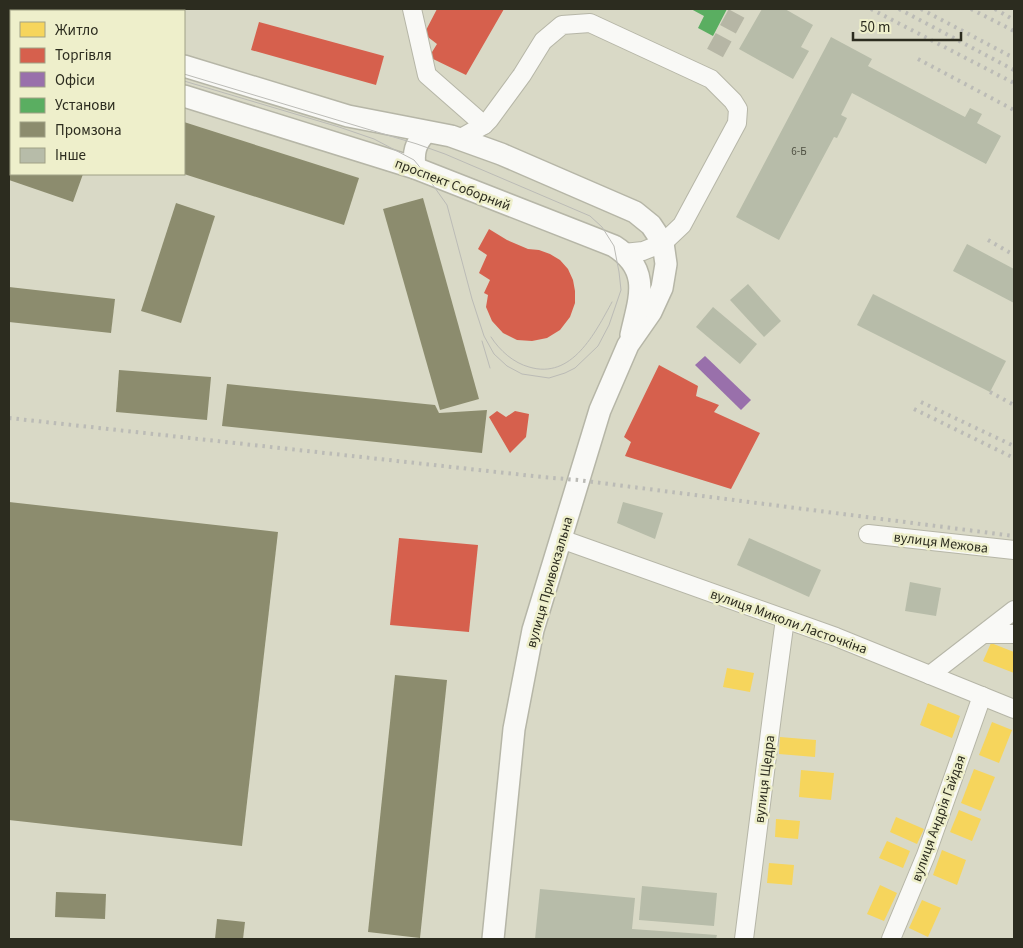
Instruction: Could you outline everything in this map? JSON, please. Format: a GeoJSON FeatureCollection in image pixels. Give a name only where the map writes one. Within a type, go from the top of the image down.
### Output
{"type":"FeatureCollection","features":[{"type":"Feature","properties":{"kind":"main road"},"geometry":{"type":"LineString","coordinates":[[185,66],[348,116],[451,136],[501,154],[635,212],[651,225],[663,243]]}},
{"type":"Feature","properties":{"kind":"main road","name":"проспект Соборний"},"geometry":{"type":"LineString","coordinates":[[185,96],[415,168],[614,246],[624,252]]}},
{"type":"Feature","properties":{"kind":"main road"},"geometry":{"type":"LineString","coordinates":[[415,168],[414,150],[420,138],[426,132]]}},
{"type":"Feature","properties":{"kind":"main road","name":"вулиця Привокзальна"},"geometry":{"type":"LineString","coordinates":[[493,939],[514,729],[533,630],[595,422],[628,345],[651,312],[662,288],[666,264],[663,243]]}},
{"type":"Feature","properties":{"kind":"main road"},"geometry":{"type":"LineString","coordinates":[[624,252],[637,270],[640,282],[640,295],[628,345]]}},
{"type":"Feature","properties":{"kind":"street"},"geometry":{"type":"LineString","coordinates":[[412,9],[426,75],[484,125]]}},
{"type":"Feature","properties":{"kind":"street"},"geometry":{"type":"LineString","coordinates":[[459,139],[490,120],[522,75],[543,40],[562,25],[590,23],[712,79],[738,109],[737,123],[682,225],[663,243],[644,251],[624,252]]}},
{"type":"Feature","properties":{"kind":"street","name":"вулиця Межова"},"geometry":{"type":"LineString","coordinates":[[868,534],[1014,550]]}},
{"type":"Feature","properties":{"kind":"street","name":"вулиця Миколи Ласточкіна"},"geometry":{"type":"LineString","coordinates":[[561,539],[836,637],[1014,709]]}},
{"type":"Feature","properties":{"kind":"street"},"geometry":{"type":"LineString","coordinates":[[930,675],[1014,610]]}},
{"type":"Feature","properties":{"kind":"street","name":"вулиця Щедра"},"geometry":{"type":"LineString","coordinates":[[744,939],[785,619]]}},
{"type":"Feature","properties":{"kind":"street"},"geometry":{"type":"LineString","coordinates":[[984,634],[1014,634]]}},
{"type":"Feature","properties":{"kind":"street","name":"вулиця Андрія Гайдая"},"geometry":{"type":"LineString","coordinates":[[891,939],[926,855],[982,696]]}},
{"type":"Feature","properties":{"kind":"building: Житло"},"geometry":{"type":"Polygon","coordinates":[[[991,643],[1014,652],[1014,673],[983,661],[991,643]]]}},
{"type":"Feature","properties":{"kind":"building: Житло"},"geometry":{"type":"Polygon","coordinates":[[[727,668],[754,673],[750,692],[723,687],[727,668]]]}},
{"type":"Feature","properties":{"kind":"building: Житло"},"geometry":{"type":"Polygon","coordinates":[[[928,703],[960,716],[952,738],[920,725],[928,703]]]}},
{"type":"Feature","properties":{"kind":"building: Житло"},"geometry":{"type":"Polygon","coordinates":[[[992,722],[1012,730],[999,763],[979,755],[992,722]]]}},
{"type":"Feature","properties":{"kind":"building: Житло"},"geometry":{"type":"Polygon","coordinates":[[[780,737],[816,740],[815,757],[779,754],[780,737]]]}},
{"type":"Feature","properties":{"kind":"building: Житло"},"geometry":{"type":"Polygon","coordinates":[[[974,769],[995,777],[981,811],[961,803],[974,769]]]}},
{"type":"Feature","properties":{"kind":"building: Житло"},"geometry":{"type":"Polygon","coordinates":[[[801,770],[834,773],[831,800],[799,797],[801,770]]]}},
{"type":"Feature","properties":{"kind":"building: Житло"},"geometry":{"type":"Polygon","coordinates":[[[959,810],[981,819],[972,841],[950,832],[959,810]]]}},
{"type":"Feature","properties":{"kind":"building: Житло"},"geometry":{"type":"Polygon","coordinates":[[[896,817],[924,829],[917,844],[890,832],[896,817]]]}},
{"type":"Feature","properties":{"kind":"building: Житло"},"geometry":{"type":"Polygon","coordinates":[[[776,819],[800,821],[798,839],[775,837],[776,819]]]}},
{"type":"Feature","properties":{"kind":"building: Житло"},"geometry":{"type":"Polygon","coordinates":[[[887,841],[910,851],[903,868],[879,858],[887,841]]]}},
{"type":"Feature","properties":{"kind":"building: Житло"},"geometry":{"type":"Polygon","coordinates":[[[942,850],[966,860],[957,885],[933,875],[942,850]]]}},
{"type":"Feature","properties":{"kind":"building: Житло"},"geometry":{"type":"Polygon","coordinates":[[[769,863],[794,865],[792,885],[767,883],[769,863]]]}},
{"type":"Feature","properties":{"kind":"building: Житло"},"geometry":{"type":"Polygon","coordinates":[[[880,885],[897,893],[884,921],[867,914],[880,885]]]}},
{"type":"Feature","properties":{"kind":"building: Житло"},"geometry":{"type":"Polygon","coordinates":[[[922,900],[941,908],[928,937],[909,928],[922,900]]]}},
{"type":"Feature","properties":{"kind":"building: Торгівля"},"geometry":{"type":"Polygon","coordinates":[[[437,9],[504,9],[466,75],[429,57],[437,44],[424,34],[437,9]]]}},
{"type":"Feature","properties":{"kind":"building: Торгівля"},"geometry":{"type":"Polygon","coordinates":[[[259,22],[384,56],[376,85],[251,50],[259,22]]]}},
{"type":"Feature","properties":{"kind":"building: Торгівля"},"geometry":{"type":"Polygon","coordinates":[[[489,229],[507,240],[528,249],[550,254],[560,260],[568,269],[573,280],[575,303],[570,317],[560,330],[547,338],[532,341],[517,340],[503,333],[492,321],[486,307],[488,295],[484,293],[490,280],[479,273],[487,255],[478,249],[489,229]]]}},
{"type":"Feature","properties":{"kind":"building: Торгівля"},"geometry":{"type":"Polygon","coordinates":[[[659,365],[698,386],[696,396],[719,405],[714,412],[760,433],[731,489],[625,456],[631,442],[624,437],[659,365]]]}},
{"type":"Feature","properties":{"kind":"building: Торгівля"},"geometry":{"type":"Polygon","coordinates":[[[497,411],[506,417],[515,411],[529,414],[526,437],[510,453],[489,417],[497,411]]]}},
{"type":"Feature","properties":{"kind":"building: Торгівля"},"geometry":{"type":"Polygon","coordinates":[[[399,538],[478,545],[469,632],[390,625],[399,538]]]}},
{"type":"Feature","properties":{"kind":"building: Офіси"},"geometry":{"type":"Polygon","coordinates":[[[705,356],[751,400],[741,410],[695,365],[705,356]]]}},
{"type":"Feature","properties":{"kind":"building: Установи"},"geometry":{"type":"Polygon","coordinates":[[[691,9],[727,9],[713,36],[698,28],[704,16],[691,9]]]}},
{"type":"Feature","properties":{"kind":"building: Промзона"},"geometry":{"type":"Polygon","coordinates":[[[9,62],[10,95],[9,95],[9,62]]]}},
{"type":"Feature","properties":{"kind":"building: Промзона"},"geometry":{"type":"Polygon","coordinates":[[[9,113],[10,175],[83,175],[73,202],[9,180],[9,113]]]}},
{"type":"Feature","properties":{"kind":"building: Промзона"},"geometry":{"type":"Polygon","coordinates":[[[185,122],[359,178],[344,225],[185,174],[185,122]]]}},
{"type":"Feature","properties":{"kind":"building: Промзона"},"geometry":{"type":"Polygon","coordinates":[[[423,198],[479,399],[440,410],[383,209],[423,198]]]}},
{"type":"Feature","properties":{"kind":"building: Промзона"},"geometry":{"type":"Polygon","coordinates":[[[176,203],[215,216],[181,323],[141,311],[176,203]]]}},
{"type":"Feature","properties":{"kind":"building: Промзона"},"geometry":{"type":"Polygon","coordinates":[[[9,287],[115,299],[111,333],[9,322],[9,287]]]}},
{"type":"Feature","properties":{"kind":"building: Промзона"},"geometry":{"type":"Polygon","coordinates":[[[119,370],[211,377],[207,420],[116,412],[119,370]]]}},
{"type":"Feature","properties":{"kind":"building: Промзона"},"geometry":{"type":"Polygon","coordinates":[[[227,384],[435,405],[439,413],[487,410],[482,453],[222,426],[227,384]]]}},
{"type":"Feature","properties":{"kind":"building: Промзона"},"geometry":{"type":"Polygon","coordinates":[[[9,502],[278,532],[242,846],[9,820],[9,502]]]}},
{"type":"Feature","properties":{"kind":"building: Промзона"},"geometry":{"type":"Polygon","coordinates":[[[395,675],[447,680],[420,938],[368,932],[395,675]]]}},
{"type":"Feature","properties":{"kind":"building: Промзона"},"geometry":{"type":"Polygon","coordinates":[[[56,892],[106,894],[105,919],[55,917],[56,892]]]}},
{"type":"Feature","properties":{"kind":"building: Промзона"},"geometry":{"type":"Polygon","coordinates":[[[217,919],[245,922],[243,939],[215,939],[217,919]]]}},
{"type":"Feature","properties":{"kind":"building: Інше"},"geometry":{"type":"Polygon","coordinates":[[[762,9],[785,9],[813,25],[801,47],[809,51],[793,79],[739,49],[762,9]]]}},
{"type":"Feature","properties":{"kind":"building: Інше"},"geometry":{"type":"Polygon","coordinates":[[[831,37],[872,59],[868,66],[965,117],[970,108],[982,114],[977,123],[1001,136],[986,164],[852,93],[841,115],[847,118],[837,138],[834,137],[779,240],[736,217],[831,37]]]}},
{"type":"Feature","properties":{"kind":"building: Інше"},"geometry":{"type":"Polygon","coordinates":[[[967,244],[1014,269],[1014,303],[953,271],[967,244]]]}},
{"type":"Feature","properties":{"kind":"building: Інше"},"geometry":{"type":"Polygon","coordinates":[[[748,284],[781,321],[764,337],[730,300],[748,284]]]}},
{"type":"Feature","properties":{"kind":"building: Інше"},"geometry":{"type":"Polygon","coordinates":[[[873,294],[1006,361],[990,392],[857,325],[873,294]]]}},
{"type":"Feature","properties":{"kind":"building: Інше"},"geometry":{"type":"Polygon","coordinates":[[[713,307],[757,344],[740,364],[696,327],[713,307]]]}},
{"type":"Feature","properties":{"kind":"building: Інше"},"geometry":{"type":"Polygon","coordinates":[[[623,502],[663,513],[655,539],[617,523],[623,502]]]}},
{"type":"Feature","properties":{"kind":"building: Інше"},"geometry":{"type":"Polygon","coordinates":[[[749,538],[821,570],[809,597],[737,565],[749,538]]]}},
{"type":"Feature","properties":{"kind":"building: Інше"},"geometry":{"type":"Polygon","coordinates":[[[910,582],[941,588],[936,616],[905,611],[910,582]]]}},
{"type":"Feature","properties":{"kind":"building: Інше"},"geometry":{"type":"Polygon","coordinates":[[[642,886],[717,893],[714,926],[639,920],[642,886]]]}},
{"type":"Feature","properties":{"kind":"building: Інше"},"geometry":{"type":"Polygon","coordinates":[[[540,889],[635,898],[632,929],[717,935],[716,939],[535,939],[540,889]]]}},
{"type":"Feature","properties":{"kind":"tunnel"},"geometry":{"type":"LineString","coordinates":[[715,53],[739,9]]}},
{"type":"Feature","properties":{"kind":"tram line"},"geometry":{"type":"LineString","coordinates":[[185,74],[417,144],[445,154],[590,216],[602,227],[614,246],[621,290],[609,325],[598,346],[575,368],[549,378],[522,374],[507,366],[494,354],[484,336],[447,205],[414,160],[374,139],[185,81]]}},
{"type":"Feature","properties":{"kind":"tram line"},"geometry":{"type":"LineString","coordinates":[[491,337],[508,356],[518,363],[544,369],[558,367],[570,360],[590,340],[612,302]]}},
{"type":"Feature","properties":{"kind":"tram line"},"geometry":{"type":"LineString","coordinates":[[482,341],[490,368]]}},
{"type":"Feature","properties":{"kind":"railway"},"geometry":{"type":"LineString","coordinates":[[871,9],[1014,83]]}},
{"type":"Feature","properties":{"kind":"railway"},"geometry":{"type":"LineString","coordinates":[[899,9],[1014,70]]}},
{"type":"Feature","properties":{"kind":"railway"},"geometry":{"type":"LineString","coordinates":[[921,9],[1014,58]]}},
{"type":"Feature","properties":{"kind":"railway"},"geometry":{"type":"LineString","coordinates":[[971,9],[1014,31]]}},
{"type":"Feature","properties":{"kind":"railway"},"geometry":{"type":"LineString","coordinates":[[995,9],[1014,20]]}},
{"type":"Feature","properties":{"kind":"railway"},"geometry":{"type":"LineString","coordinates":[[918,59],[1014,110]]}},
{"type":"Feature","properties":{"kind":"railway"},"geometry":{"type":"LineString","coordinates":[[988,240],[1014,255]]}},
{"type":"Feature","properties":{"kind":"railway"},"geometry":{"type":"LineString","coordinates":[[990,392],[1014,405]]}},
{"type":"Feature","properties":{"kind":"railway"},"geometry":{"type":"LineString","coordinates":[[921,402],[1014,446]]}},
{"type":"Feature","properties":{"kind":"railway"},"geometry":{"type":"LineString","coordinates":[[914,409],[1014,458]]}},
{"type":"Feature","properties":{"kind":"railway"},"geometry":{"type":"LineString","coordinates":[[9,418],[578,480],[1014,536]]}}]}
